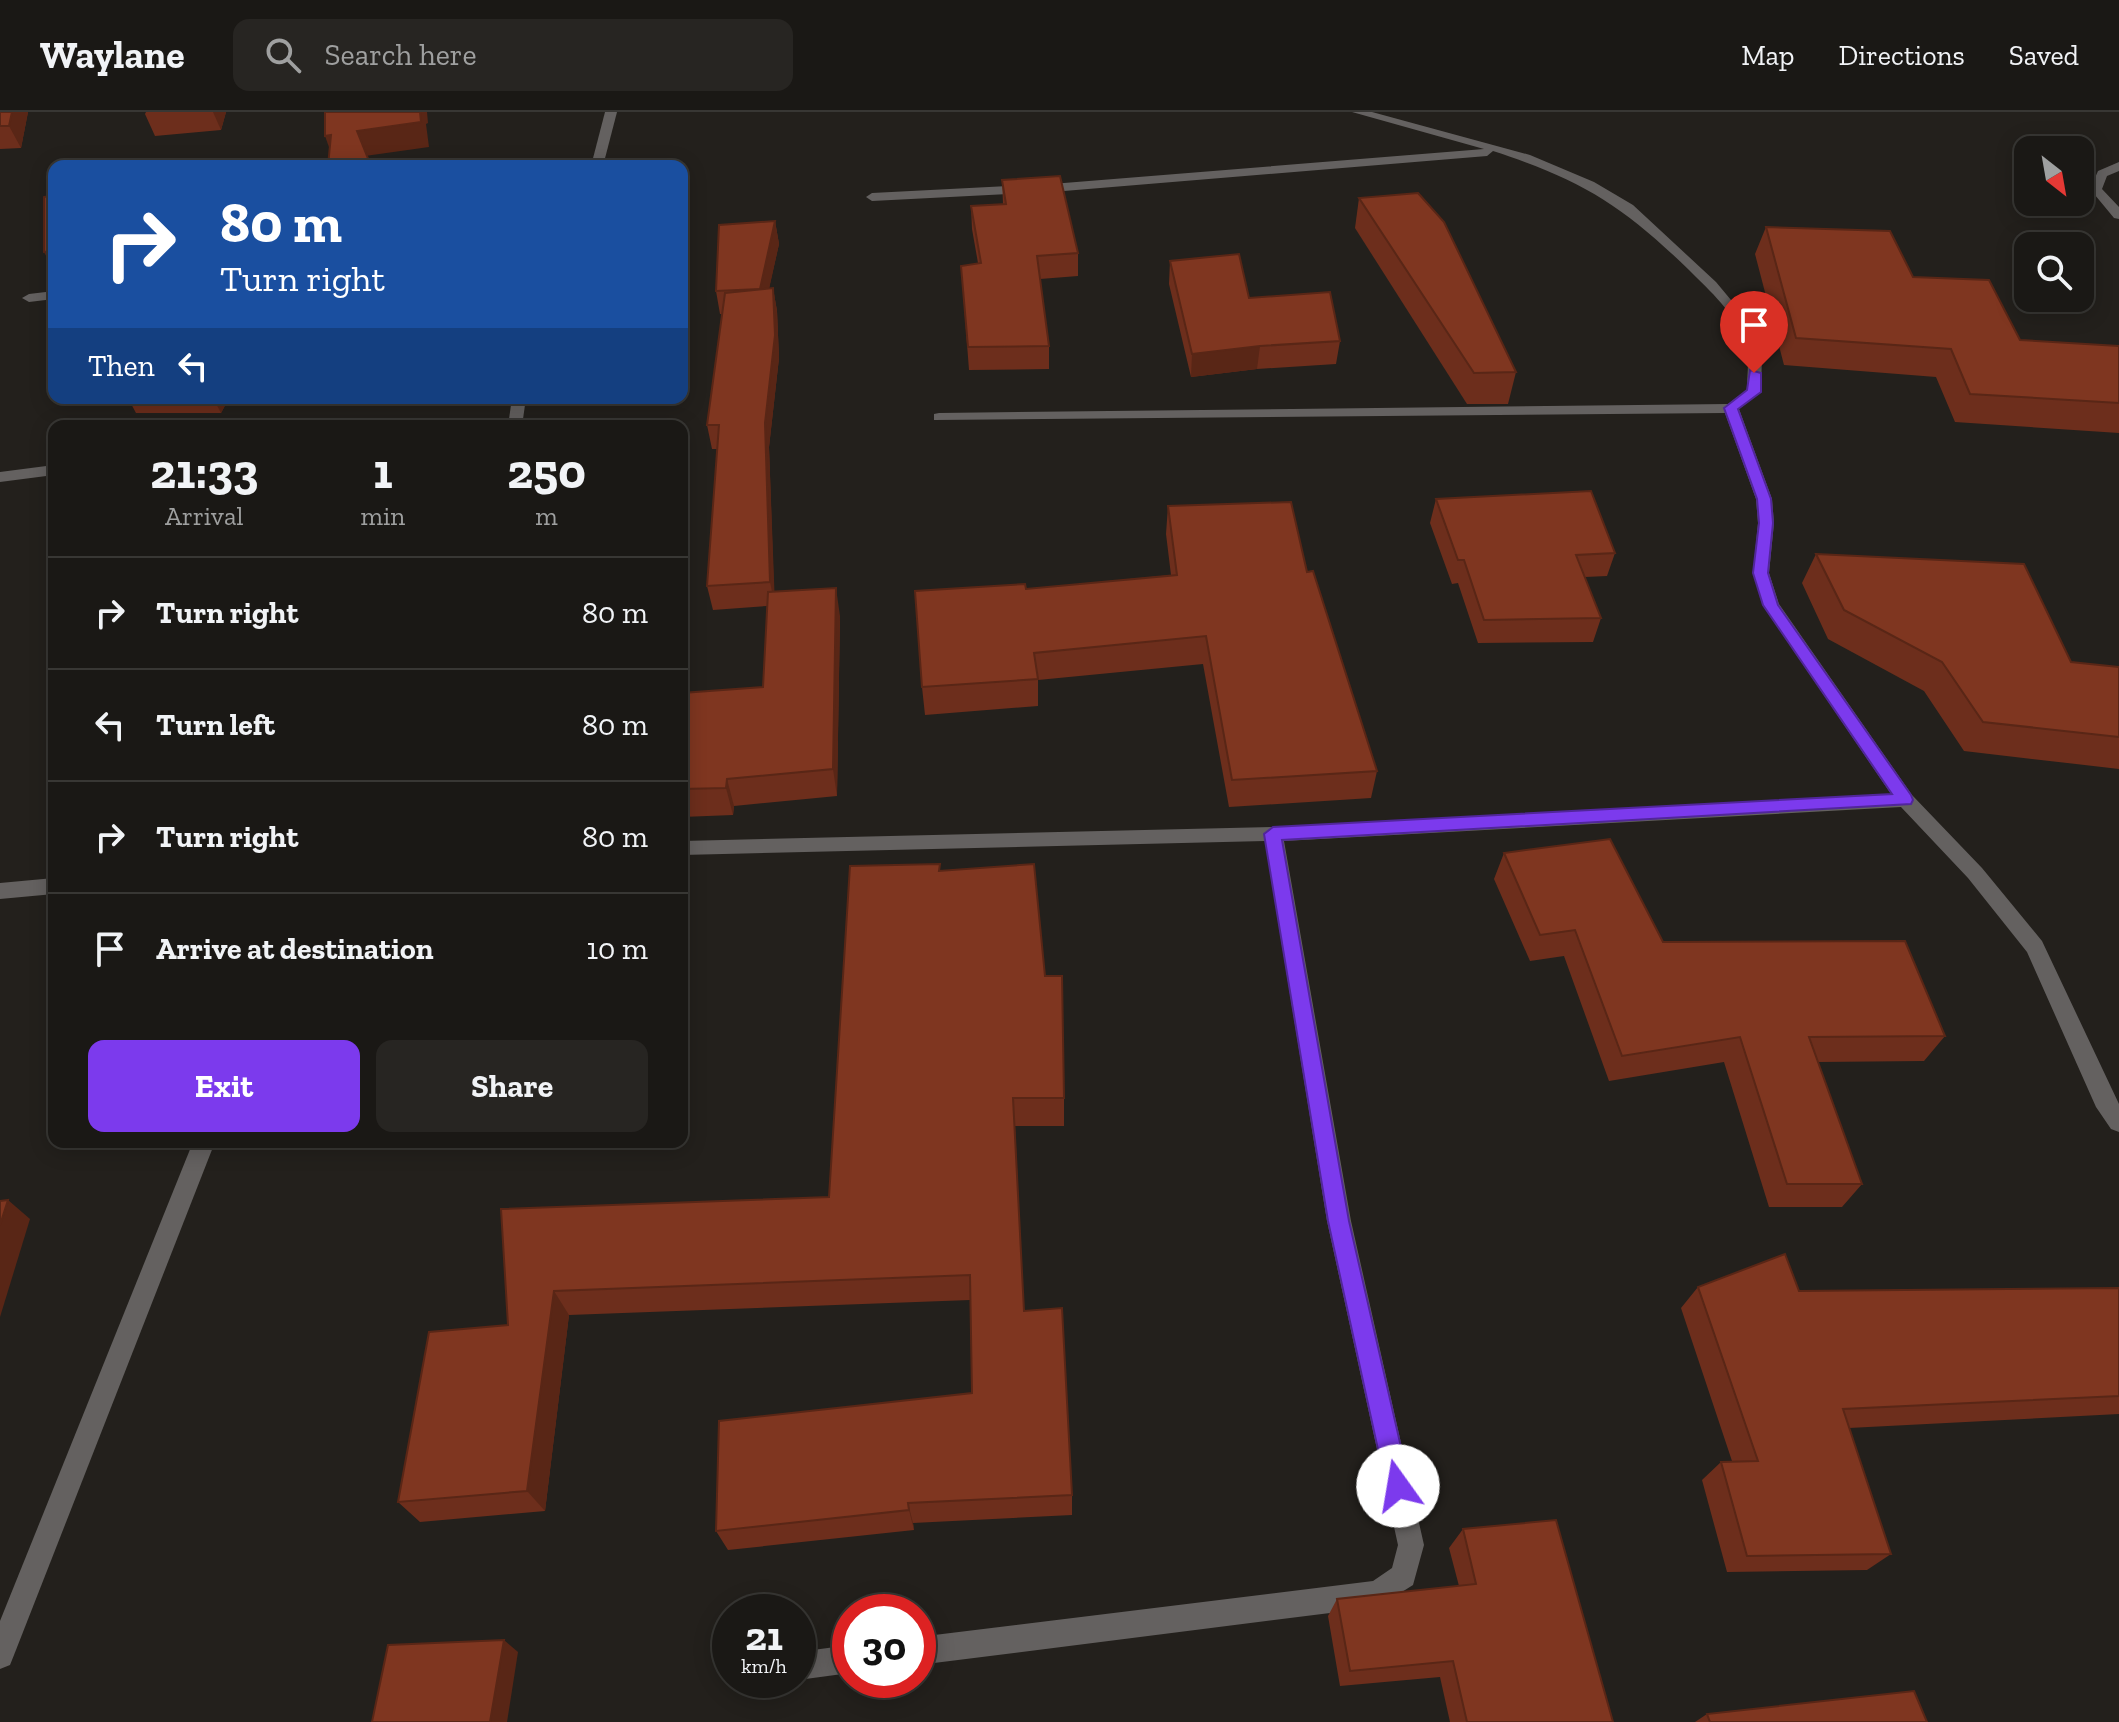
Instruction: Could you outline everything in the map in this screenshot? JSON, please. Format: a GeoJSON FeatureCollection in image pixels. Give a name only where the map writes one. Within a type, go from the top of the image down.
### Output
{"type":"FeatureCollection","features":[{"type":"Feature","properties":{"kind":"street"},"geometry":{"type":"LineString","coordinates":[[599,160],[611,112]]}},
{"type":"Feature","properties":{"kind":"street"},"geometry":{"type":"LineString","coordinates":[[939,417],[1731,408],[1754,392],[1755,354],[1743,325],[1716,289],[1658,232],[1618,201],[1575,178],[1503,151],[1358,112]]}},
{"type":"Feature","properties":{"kind":"street"},"geometry":{"type":"LineString","coordinates":[[872,197],[1064,187],[1503,151]]}},
{"type":"Feature","properties":{"kind":"street"},"geometry":{"type":"LineString","coordinates":[[2119,166],[2102,174],[2096,189],[2119,215]]}},
{"type":"Feature","properties":{"kind":"street"},"geometry":{"type":"LineString","coordinates":[[29,298],[48,296]]}},
{"type":"Feature","properties":{"kind":"street"},"geometry":{"type":"LineString","coordinates":[[1731,408],[1764,499],[1766,523],[1761,573],[1771,605],[1905,800],[1975,873],[2035,947],[2112,1101],[2119,1122]]}},
{"type":"Feature","properties":{"kind":"street"},"geometry":{"type":"LineString","coordinates":[[0,477],[48,471]]}},
{"type":"Feature","properties":{"kind":"street"},"geometry":{"type":"LineString","coordinates":[[688,848],[1273,834],[1905,800]]}},
{"type":"Feature","properties":{"kind":"street"},"geometry":{"type":"LineString","coordinates":[[936,1649],[1378,1594],[1404,1576],[1411,1545],[1339,1221],[1273,834]]}},
{"type":"Feature","properties":{"kind":"street"},"geometry":{"type":"LineString","coordinates":[[0,891],[48,887]]}},
{"type":"Feature","properties":{"kind":"street"},"geometry":{"type":"LineString","coordinates":[[0,1655],[202,1148]]}},
{"type":"Feature","properties":{"kind":"building"},"geometry":{"type":"Polygon","coordinates":[[[0,112],[12,112],[9,126],[0,126],[0,112]]]}},
{"type":"Feature","properties":{"kind":"building"},"geometry":{"type":"Polygon","coordinates":[[[325,112],[420,112],[421,122],[357,131],[369,160],[329,160],[331,135],[325,136],[325,112]]]}},
{"type":"Feature","properties":{"kind":"building"},"geometry":{"type":"Polygon","coordinates":[[[1060,176],[1078,253],[1037,256],[1049,346],[968,347],[961,266],[981,263],[971,206],[1006,204],[1002,180],[1060,176]]]}},
{"type":"Feature","properties":{"kind":"building"},"geometry":{"type":"Polygon","coordinates":[[[1418,193],[1444,222],[1516,372],[1474,373],[1359,198],[1418,193]]]}},
{"type":"Feature","properties":{"kind":"building"},"geometry":{"type":"Polygon","coordinates":[[[48,196],[48,252],[44,252],[44,197],[48,196]]]}},
{"type":"Feature","properties":{"kind":"building"},"geometry":{"type":"Polygon","coordinates":[[[775,221],[760,289],[716,291],[719,225],[775,221]]]}},
{"type":"Feature","properties":{"kind":"building"},"geometry":{"type":"Polygon","coordinates":[[[1766,227],[1890,231],[1913,277],[1989,280],[2020,340],[2119,346],[2119,403],[1970,394],[1951,349],[1796,338],[1766,227]]]}},
{"type":"Feature","properties":{"kind":"building"},"geometry":{"type":"Polygon","coordinates":[[[1239,254],[1249,298],[1330,292],[1340,341],[1192,354],[1170,261],[1239,254]]]}},
{"type":"Feature","properties":{"kind":"building"},"geometry":{"type":"Polygon","coordinates":[[[773,288],[775,335],[765,423],[770,582],[707,586],[719,425],[707,425],[725,293],[773,288]]]}},
{"type":"Feature","properties":{"kind":"building"},"geometry":{"type":"Polygon","coordinates":[[[1591,491],[1615,553],[1576,555],[1601,618],[1484,620],[1464,560],[1458,560],[1436,499],[1591,491]]]}},
{"type":"Feature","properties":{"kind":"building"},"geometry":{"type":"Polygon","coordinates":[[[1291,502],[1307,572],[1313,571],[1377,771],[1232,780],[1206,636],[1034,653],[1038,679],[922,687],[915,591],[1025,584],[1026,589],[1177,575],[1168,506],[1291,502]]]}},
{"type":"Feature","properties":{"kind":"building"},"geometry":{"type":"Polygon","coordinates":[[[1816,554],[2024,564],[2071,662],[2119,667],[2119,737],[1983,722],[1942,662],[1844,610],[1816,554]]]}},
{"type":"Feature","properties":{"kind":"building"},"geometry":{"type":"Polygon","coordinates":[[[836,588],[833,769],[727,779],[726,788],[688,789],[688,693],[763,687],[768,592],[836,588]]]}},
{"type":"Feature","properties":{"kind":"building"},"geometry":{"type":"Polygon","coordinates":[[[1610,839],[1663,942],[1905,941],[1945,1036],[1809,1037],[1862,1184],[1787,1184],[1740,1037],[1622,1056],[1575,930],[1540,935],[1504,853],[1610,839]]]}},
{"type":"Feature","properties":{"kind":"building"},"geometry":{"type":"Polygon","coordinates":[[[940,864],[939,871],[1034,864],[1045,976],[1062,976],[1064,1098],[1013,1098],[1024,1311],[1062,1308],[1072,1495],[908,1503],[909,1510],[716,1531],[719,1421],[972,1393],[970,1275],[554,1291],[527,1491],[398,1502],[429,1332],[508,1325],[501,1209],[829,1197],[850,866],[940,864]]]}},
{"type":"Feature","properties":{"kind":"building"},"geometry":{"type":"Polygon","coordinates":[[[8,1200],[0,1225],[0,1201],[8,1200]]]}},
{"type":"Feature","properties":{"kind":"building"},"geometry":{"type":"Polygon","coordinates":[[[1785,1254],[1799,1291],[2119,1288],[2119,1396],[1843,1409],[1891,1554],[1747,1556],[1721,1462],[1758,1461],[1698,1287],[1785,1254]]]}},
{"type":"Feature","properties":{"kind":"building"},"geometry":{"type":"Polygon","coordinates":[[[1556,1520],[1613,1722],[1467,1722],[1453,1661],[1350,1671],[1337,1599],[1476,1584],[1463,1529],[1556,1520]]]}},
{"type":"Feature","properties":{"kind":"building"},"geometry":{"type":"Polygon","coordinates":[[[504,1640],[490,1722],[372,1722],[388,1645],[504,1640]]]}},
{"type":"Feature","properties":{"kind":"building"},"geometry":{"type":"Polygon","coordinates":[[[1914,1691],[1927,1722],[1710,1722],[1707,1714],[1914,1691]]]}},
{"type":"Feature","properties":{"kind":"route"},"geometry":{"type":"LineString","coordinates":[[1398,1486],[1339,1221],[1273,834],[1905,800],[1771,605],[1761,573],[1766,523],[1764,499],[1731,408],[1754,392],[1754,373]]}}]}
